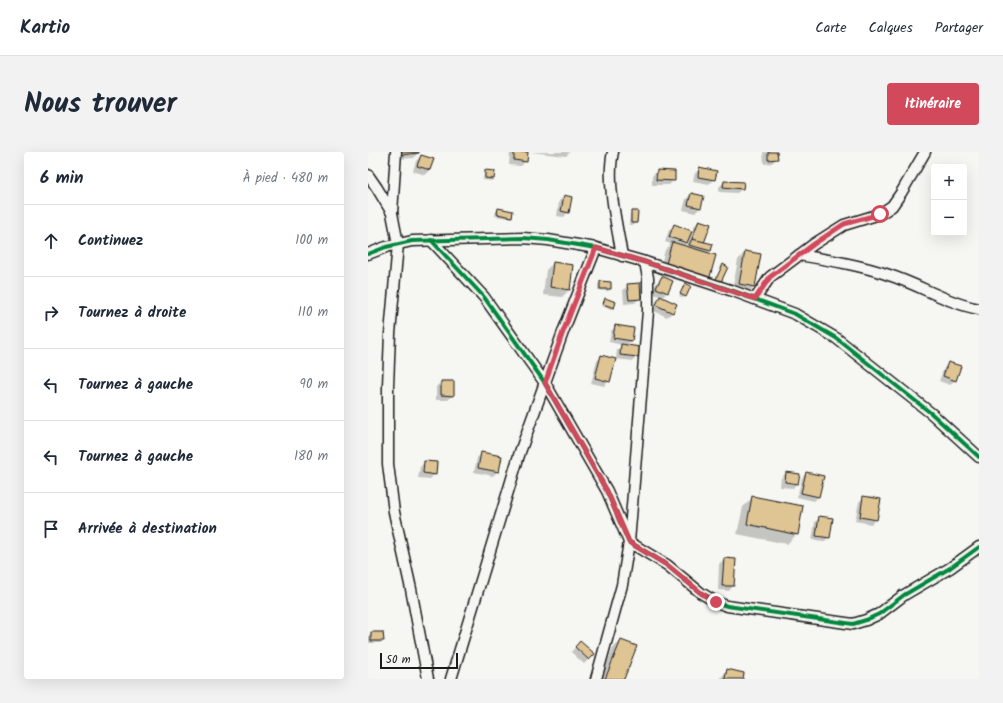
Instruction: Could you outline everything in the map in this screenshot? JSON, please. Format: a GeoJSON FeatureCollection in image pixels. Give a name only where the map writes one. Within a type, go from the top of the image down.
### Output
{"type":"FeatureCollection","features":[{"type":"Feature","properties":{"kind":"street"},"geometry":{"type":"LineString","coordinates":[[396,152],[392,213],[398,244],[390,334],[388,379],[388,464],[394,512],[411,589],[428,679]]}},
{"type":"Feature","properties":{"kind":"street"},"geometry":{"type":"LineString","coordinates":[[613,152],[611,163],[614,206],[622,256]]}},
{"type":"Feature","properties":{"kind":"street"},"geometry":{"type":"LineString","coordinates":[[755,299],[770,277],[844,224],[880,214],[892,206],[926,152]]}},
{"type":"Feature","properties":{"kind":"street"},"geometry":{"type":"LineString","coordinates":[[368,175],[378,188],[392,213]]}},
{"type":"Feature","properties":{"kind":"street"},"geometry":{"type":"LineString","coordinates":[[368,254],[398,244],[431,240],[469,241],[523,238],[548,240],[596,248],[645,262],[795,314],[836,338],[932,414],[979,457]]}},
{"type":"Feature","properties":{"kind":"street"},"geometry":{"type":"LineString","coordinates":[[431,240],[484,297],[545,383],[607,491],[629,542],[667,565],[701,593],[716,602],[727,606],[853,624],[879,614],[904,595],[950,568],[979,547]]}},
{"type":"Feature","properties":{"kind":"street"},"geometry":{"type":"LineString","coordinates":[[451,679],[520,452],[563,332],[596,248]]}},
{"type":"Feature","properties":{"kind":"street"},"geometry":{"type":"LineString","coordinates":[[799,255],[861,266],[890,275],[964,306],[979,309]]}},
{"type":"Feature","properties":{"kind":"street"},"geometry":{"type":"LineString","coordinates":[[596,679],[622,585],[629,542],[648,311],[648,278],[645,262]]}},
{"type":"Feature","properties":{"kind":"building"},"geometry":{"type":"Polygon","coordinates":[[[399,152],[419,152],[419,153],[400,155],[399,152]]]}},
{"type":"Feature","properties":{"kind":"building"},"geometry":{"type":"Polygon","coordinates":[[[514,152],[528,152],[527,162],[514,160],[514,152]]]}},
{"type":"Feature","properties":{"kind":"building"},"geometry":{"type":"Polygon","coordinates":[[[768,152],[777,152],[778,159],[768,160],[768,152]]]}},
{"type":"Feature","properties":{"kind":"building"},"geometry":{"type":"Polygon","coordinates":[[[421,155],[434,159],[430,170],[417,166],[421,155]]]}},
{"type":"Feature","properties":{"kind":"building"},"geometry":{"type":"Polygon","coordinates":[[[699,167],[717,171],[715,180],[698,177],[699,167]]]}},
{"type":"Feature","properties":{"kind":"building"},"geometry":{"type":"Polygon","coordinates":[[[485,170],[495,171],[494,179],[485,178],[485,170]]]}},
{"type":"Feature","properties":{"kind":"building"},"geometry":{"type":"Polygon","coordinates":[[[657,170],[675,171],[675,181],[656,180],[657,170]]]}},
{"type":"Feature","properties":{"kind":"building"},"geometry":{"type":"Polygon","coordinates":[[[724,181],[744,182],[743,189],[723,187],[724,181]]]}},
{"type":"Feature","properties":{"kind":"building"},"geometry":{"type":"Polygon","coordinates":[[[691,193],[704,196],[701,208],[688,205],[691,193]]]}},
{"type":"Feature","properties":{"kind":"building"},"geometry":{"type":"Polygon","coordinates":[[[564,195],[572,197],[569,213],[561,211],[564,195]]]}},
{"type":"Feature","properties":{"kind":"building"},"geometry":{"type":"Polygon","coordinates":[[[498,208],[513,211],[512,217],[497,214],[498,208]]]}},
{"type":"Feature","properties":{"kind":"building"},"geometry":{"type":"Polygon","coordinates":[[[631,211],[638,211],[637,223],[631,223],[631,211]]]}},
{"type":"Feature","properties":{"kind":"building"},"geometry":{"type":"Polygon","coordinates":[[[699,220],[711,224],[704,243],[692,239],[699,220]]]}},
{"type":"Feature","properties":{"kind":"building"},"geometry":{"type":"Polygon","coordinates":[[[674,224],[692,231],[687,243],[669,237],[674,224]]]}},
{"type":"Feature","properties":{"kind":"building"},"geometry":{"type":"Polygon","coordinates":[[[692,239],[713,244],[711,251],[689,245],[692,239]]]}},
{"type":"Feature","properties":{"kind":"building"},"geometry":{"type":"Polygon","coordinates":[[[672,242],[716,255],[709,280],[665,267],[672,242]]]}},
{"type":"Feature","properties":{"kind":"building"},"geometry":{"type":"Polygon","coordinates":[[[745,251],[761,254],[755,287],[739,284],[745,251]]]}},
{"type":"Feature","properties":{"kind":"building"},"geometry":{"type":"Polygon","coordinates":[[[553,262],[573,265],[570,290],[550,287],[553,262]]]}},
{"type":"Feature","properties":{"kind":"building"},"geometry":{"type":"Polygon","coordinates":[[[723,264],[728,267],[721,282],[716,279],[723,264]]]}},
{"type":"Feature","properties":{"kind":"building"},"geometry":{"type":"Polygon","coordinates":[[[662,276],[673,281],[668,293],[656,288],[662,276]]]}},
{"type":"Feature","properties":{"kind":"building"},"geometry":{"type":"Polygon","coordinates":[[[600,281],[611,282],[611,289],[600,289],[600,281]]]}},
{"type":"Feature","properties":{"kind":"building"},"geometry":{"type":"Polygon","coordinates":[[[640,283],[641,299],[629,300],[627,284],[640,283]]]}},
{"type":"Feature","properties":{"kind":"building"},"geometry":{"type":"Polygon","coordinates":[[[685,283],[691,286],[686,297],[680,294],[685,283]]]}},
{"type":"Feature","properties":{"kind":"building"},"geometry":{"type":"Polygon","coordinates":[[[660,296],[677,304],[673,313],[656,305],[660,296]]]}},
{"type":"Feature","properties":{"kind":"building"},"geometry":{"type":"Polygon","coordinates":[[[605,298],[616,302],[614,308],[603,304],[605,298]]]}},
{"type":"Feature","properties":{"kind":"building"},"geometry":{"type":"Polygon","coordinates":[[[615,325],[634,328],[632,341],[613,338],[615,325]]]}},
{"type":"Feature","properties":{"kind":"building"},"geometry":{"type":"Polygon","coordinates":[[[621,344],[640,347],[638,357],[620,355],[621,344]]]}},
{"type":"Feature","properties":{"kind":"building"},"geometry":{"type":"Polygon","coordinates":[[[601,355],[616,359],[610,382],[595,378],[601,355]]]}},
{"type":"Feature","properties":{"kind":"building"},"geometry":{"type":"Polygon","coordinates":[[[948,362],[961,366],[956,381],[943,376],[948,362]]]}},
{"type":"Feature","properties":{"kind":"building"},"geometry":{"type":"Polygon","coordinates":[[[441,381],[454,381],[454,396],[441,395],[441,381]]]}},
{"type":"Feature","properties":{"kind":"building"},"geometry":{"type":"Polygon","coordinates":[[[481,452],[502,456],[499,472],[478,468],[481,452]]]}},
{"type":"Feature","properties":{"kind":"building"},"geometry":{"type":"Polygon","coordinates":[[[424,461],[437,462],[436,475],[423,473],[424,461]]]}},
{"type":"Feature","properties":{"kind":"building"},"geometry":{"type":"Polygon","coordinates":[[[786,472],[800,474],[798,484],[785,482],[786,472]]]}},
{"type":"Feature","properties":{"kind":"building"},"geometry":{"type":"Polygon","coordinates":[[[806,472],[824,476],[819,497],[801,493],[806,472]]]}},
{"type":"Feature","properties":{"kind":"building"},"geometry":{"type":"Polygon","coordinates":[[[752,496],[803,506],[798,535],[747,524],[752,496]]]}},
{"type":"Feature","properties":{"kind":"building"},"geometry":{"type":"Polygon","coordinates":[[[863,496],[881,499],[877,520],[860,517],[863,496]]]}},
{"type":"Feature","properties":{"kind":"building"},"geometry":{"type":"Polygon","coordinates":[[[819,516],[833,518],[830,538],[816,536],[819,516]]]}},
{"type":"Feature","properties":{"kind":"building"},"geometry":{"type":"Polygon","coordinates":[[[724,558],[736,559],[734,586],[722,586],[724,558]]]}},
{"type":"Feature","properties":{"kind":"building"},"geometry":{"type":"Polygon","coordinates":[[[371,632],[383,632],[384,641],[371,641],[371,632]]]}},
{"type":"Feature","properties":{"kind":"building"},"geometry":{"type":"Polygon","coordinates":[[[621,640],[637,646],[624,679],[605,679],[621,640]]]}},
{"type":"Feature","properties":{"kind":"building"},"geometry":{"type":"Polygon","coordinates":[[[580,641],[595,654],[589,660],[575,647],[580,641]]]}},
{"type":"Feature","properties":{"kind":"building"},"geometry":{"type":"Polygon","coordinates":[[[727,669],[744,673],[743,679],[725,679],[727,669]]]}},
{"type":"Feature","properties":{"kind":"cycle path"},"geometry":{"type":"LineString","coordinates":[[368,254],[386,247],[412,241],[523,238],[548,240],[596,248],[645,262],[733,291],[795,314],[836,338],[932,414],[979,457]]}},
{"type":"Feature","properties":{"kind":"cycle path"},"geometry":{"type":"LineString","coordinates":[[431,240],[484,297],[545,383],[607,491],[629,542],[667,565],[701,593],[716,602],[727,606],[853,624],[879,614],[904,595],[950,568],[979,547]]}},
{"type":"Feature","properties":{"kind":"route"},"geometry":{"type":"LineString","coordinates":[[716,602],[701,593],[667,565],[629,542],[607,491],[545,383],[596,248],[645,262],[755,299],[770,277],[814,244],[844,224],[880,214]]}}]}
